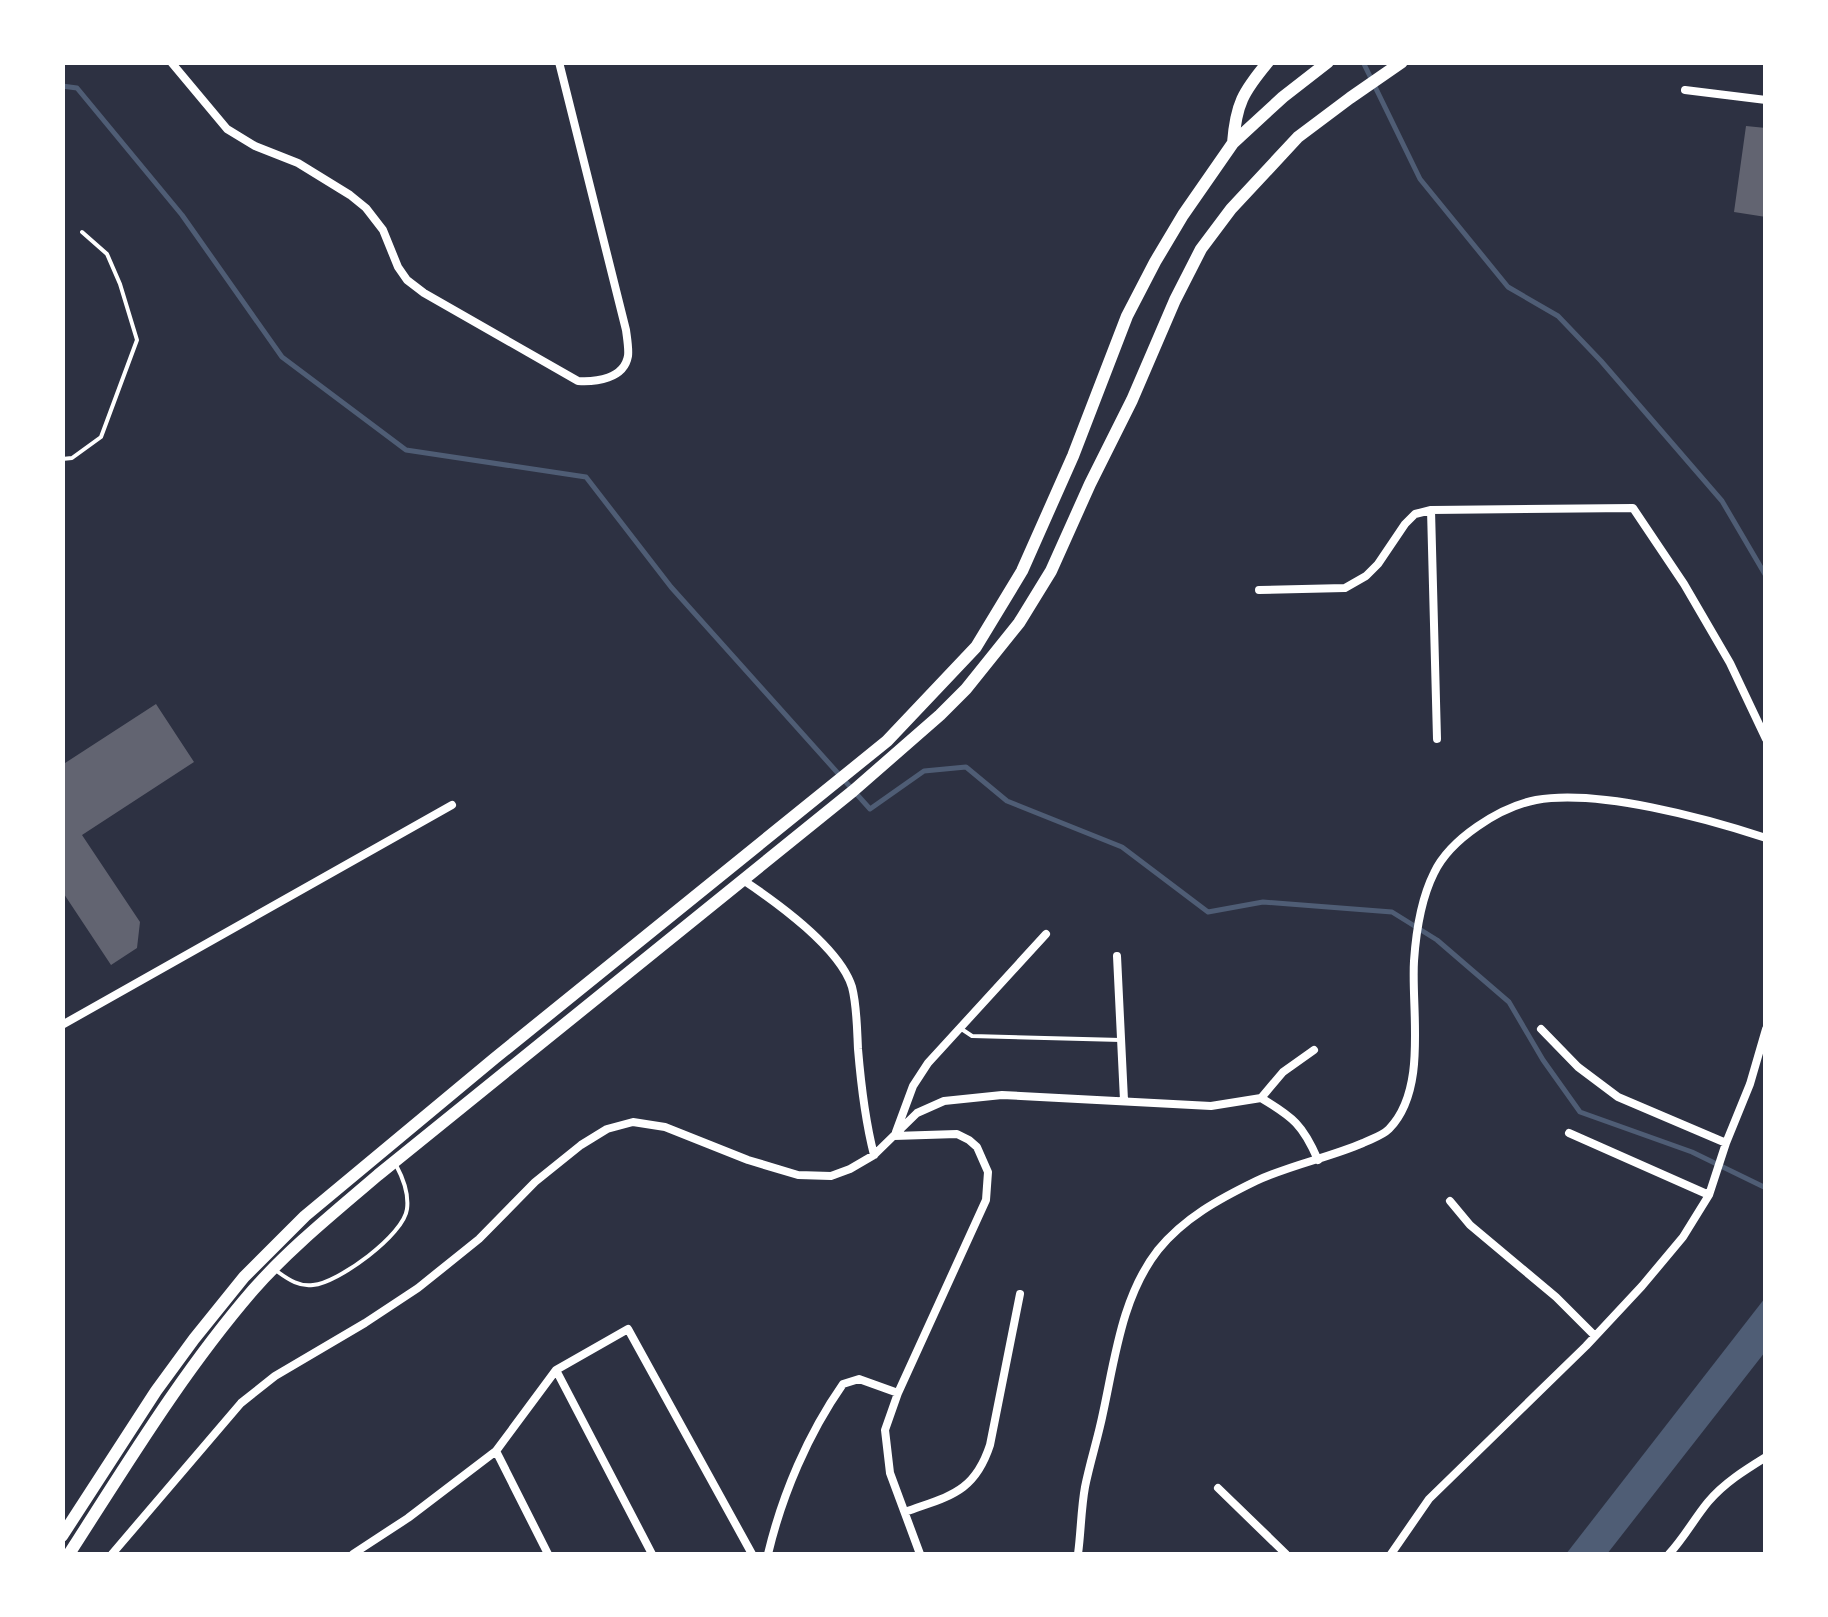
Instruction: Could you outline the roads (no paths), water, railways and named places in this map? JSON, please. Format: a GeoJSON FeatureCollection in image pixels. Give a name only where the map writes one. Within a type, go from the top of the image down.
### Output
{"type":"FeatureCollection","features":[{"type":"Feature","properties":{"kind":"highway"},"geometry":{"type":"LineString","coordinates":[[1233,143],[1235,113],[1249,85],[1268,62]]}},
{"type":"Feature","properties":{"kind":"highway"},"geometry":{"type":"LineString","coordinates":[[62,1536],[156,1391],[194,1340],[244,1277],[305,1216],[887,741],[976,647],[1035,543],[1127,316],[1154,262],[1233,143],[1282,97],[1328,62]]}},
{"type":"Feature","properties":{"kind":"highway"},"geometry":{"type":"LineString","coordinates":[[70,1554],[168,1400],[206,1348],[256,1287],[316,1228],[853,791],[966,689],[1019,624],[1052,571],[1201,250],[1231,209],[1298,136],[1402,62]]}},
{"type":"Feature","properties":{"kind":"street"},"geometry":{"type":"LineString","coordinates":[[171,62],[227,129],[255,146],[298,163],[366,208],[383,230],[407,280],[578,380],[593,382],[624,367],[628,355],[626,330],[559,62]]}},
{"type":"Feature","properties":{"kind":"street"},"geometry":{"type":"LineString","coordinates":[[1685,90],[1766,100]]}},
{"type":"Feature","properties":{"kind":"street"},"geometry":{"type":"LineString","coordinates":[[1259,590],[1346,588],[1378,564],[1415,514],[1431,510],[1633,508],[1730,663],[1766,739]]}},
{"type":"Feature","properties":{"kind":"street"},"geometry":{"type":"LineString","coordinates":[[1431,510],[1437,740]]}},
{"type":"Feature","properties":{"kind":"street"},"geometry":{"type":"LineString","coordinates":[[1078,1554],[1085,1488],[1115,1356],[1135,1286],[1157,1252],[1208,1206],[1276,1171],[1318,1160],[1388,1130],[1408,1097],[1415,1051],[1414,963],[1420,916],[1434,871],[1448,852],[1479,825],[1511,807],[1561,798],[1675,812],[1766,838]]}},
{"type":"Feature","properties":{"kind":"street"},"geometry":{"type":"LineString","coordinates":[[62,1026],[452,805]]}},
{"type":"Feature","properties":{"kind":"street"},"geometry":{"type":"LineString","coordinates":[[743,880],[817,938],[852,986],[865,1119],[874,1155]]}},
{"type":"Feature","properties":{"kind":"street"},"geometry":{"type":"LineString","coordinates":[[894,1136],[912,1086],[928,1063],[1046,934]]}},
{"type":"Feature","properties":{"kind":"street"},"geometry":{"type":"LineString","coordinates":[[1118,956],[1124,1100]]}},
{"type":"Feature","properties":{"kind":"street"},"geometry":{"type":"LineString","coordinates":[[1541,1029],[1578,1067],[1618,1097],[1726,1142]]}},
{"type":"Feature","properties":{"kind":"street"},"geometry":{"type":"LineString","coordinates":[[1392,1554],[1430,1500],[1596,1336],[1683,1237],[1709,1195],[1766,1030]]}},
{"type":"Feature","properties":{"kind":"street"},"geometry":{"type":"LineString","coordinates":[[1261,1098],[1282,1072],[1314,1050]]}},
{"type":"Feature","properties":{"kind":"street"},"geometry":{"type":"LineString","coordinates":[[112,1554],[242,1403],[275,1376],[418,1288],[479,1239],[535,1182],[608,1129],[633,1122],[665,1127],[798,1176],[831,1176],[874,1155],[917,1113],[944,1101],[1002,1095],[1211,1106],[1261,1098],[1288,1114],[1306,1134],[1318,1160]]}},
{"type":"Feature","properties":{"kind":"street"},"geometry":{"type":"LineString","coordinates":[[1569,1133],[1709,1195]]}},
{"type":"Feature","properties":{"kind":"street"},"geometry":{"type":"LineString","coordinates":[[894,1136],[957,1134],[977,1148],[988,1172],[986,1200],[884,1430],[890,1473],[920,1554]]}},
{"type":"Feature","properties":{"kind":"street"},"geometry":{"type":"LineString","coordinates":[[1450,1201],[1470,1225],[1596,1336]]}},
{"type":"Feature","properties":{"kind":"street"},"geometry":{"type":"LineString","coordinates":[[904,1512],[964,1490],[986,1458],[1020,1294]]}},
{"type":"Feature","properties":{"kind":"street"},"geometry":{"type":"LineString","coordinates":[[354,1554],[496,1451],[556,1370],[628,1329],[752,1554]]}},
{"type":"Feature","properties":{"kind":"street"},"geometry":{"type":"LineString","coordinates":[[556,1370],[652,1554]]}},
{"type":"Feature","properties":{"kind":"street"},"geometry":{"type":"LineString","coordinates":[[768,1554],[774,1527],[808,1444],[844,1384],[859,1379],[898,1394]]}},
{"type":"Feature","properties":{"kind":"street"},"geometry":{"type":"LineString","coordinates":[[496,1451],[548,1554]]}},
{"type":"Feature","properties":{"kind":"street"},"geometry":{"type":"LineString","coordinates":[[1669,1554],[1710,1500],[1731,1480],[1766,1457]]}},
{"type":"Feature","properties":{"kind":"street"},"geometry":{"type":"LineString","coordinates":[[1218,1488],[1286,1554]]}},
{"type":"Feature","properties":{"kind":"lane"},"geometry":{"type":"LineString","coordinates":[[62,458],[72,458],[101,437],[138,340],[106,254],[82,232]]}},
{"type":"Feature","properties":{"kind":"lane"},"geometry":{"type":"LineString","coordinates":[[961,1028],[972,1036],[1121,1040]]}},
{"type":"Feature","properties":{"kind":"lane"},"geometry":{"type":"LineString","coordinates":[[274,1269],[302,1285],[324,1283],[395,1232],[407,1209],[406,1190],[395,1162]]}},
{"type":"Feature","properties":{"kind":"water"},"geometry":{"type":"Polygon","coordinates":[[[1765,1298],[1765,1352],[1607,1554],[1566,1554],[1765,1298]]]}},
{"type":"Feature","properties":{"kind":"waterway"},"geometry":{"type":"LineString","coordinates":[[1363,62],[1420,179],[1508,287],[1558,316],[1601,361],[1722,501],[1766,576]]}},
{"type":"Feature","properties":{"kind":"waterway"},"geometry":{"type":"LineString","coordinates":[[62,86],[77,88],[182,215],[282,357],[406,450],[586,477],[671,587],[870,809],[924,771],[966,767],[1007,801],[1122,847],[1208,912],[1263,902],[1392,912],[1437,940],[1509,1002],[1580,1112],[1692,1152],[1766,1188]]}}]}
